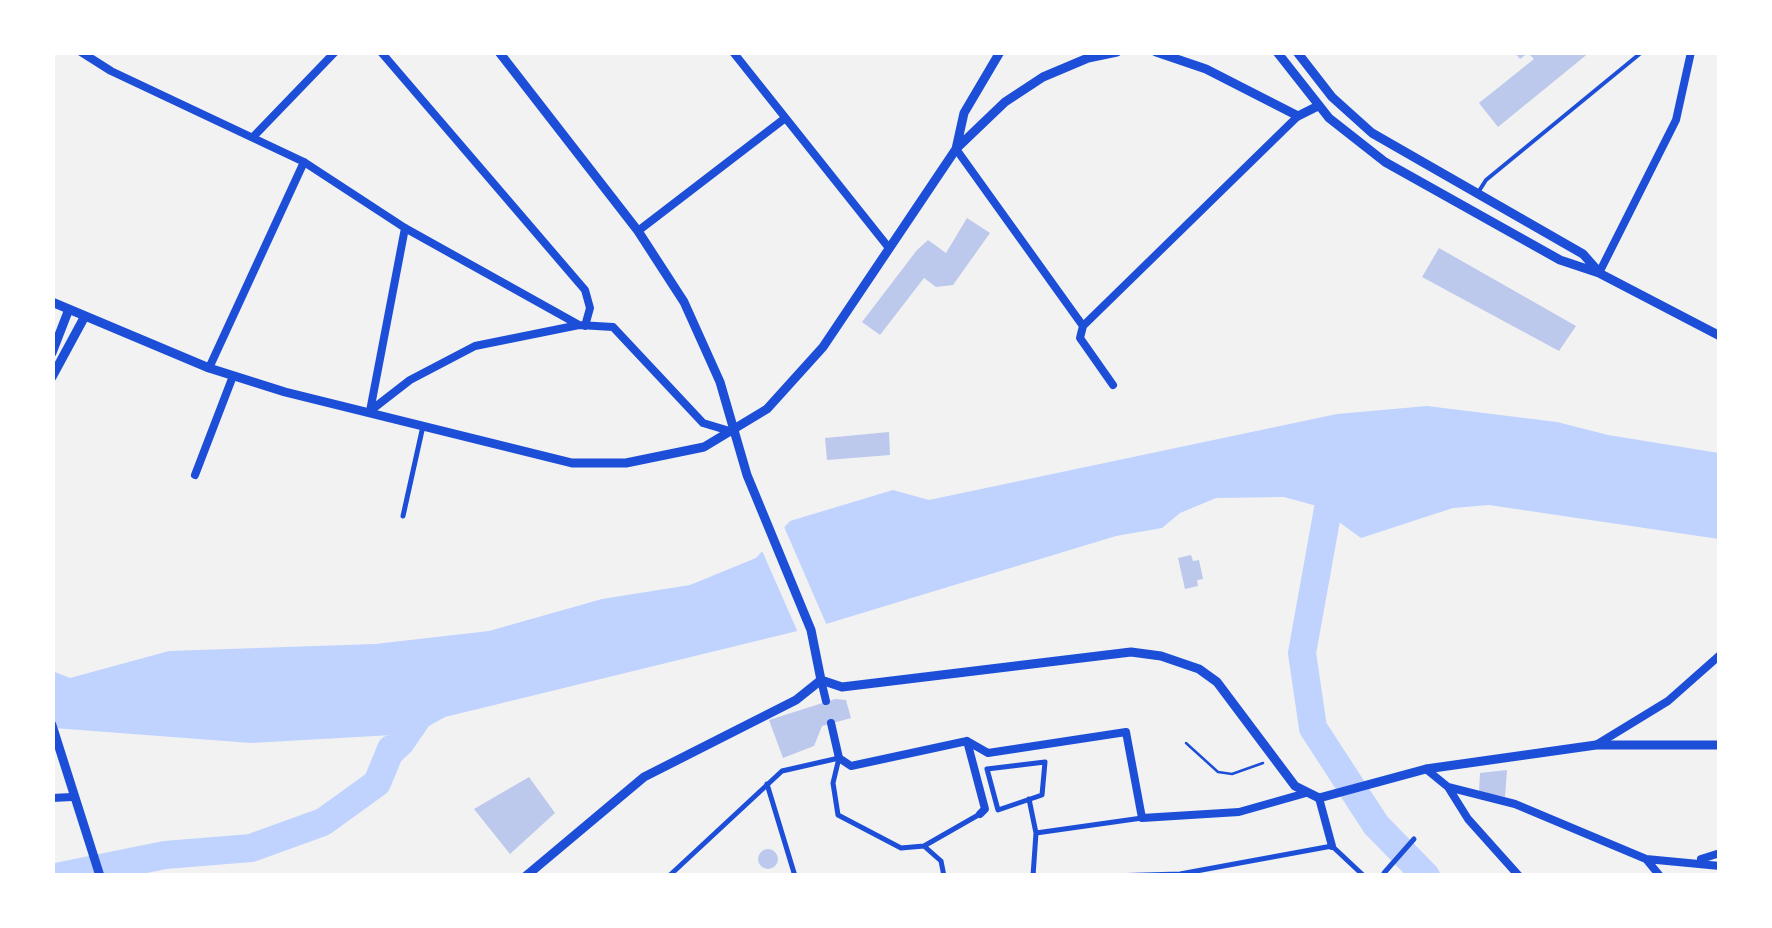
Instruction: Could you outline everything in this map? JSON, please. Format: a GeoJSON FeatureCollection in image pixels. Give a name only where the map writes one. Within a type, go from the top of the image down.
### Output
{"type":"FeatureCollection","features":[{"type":"Feature","properties":{"kind":"street"},"geometry":{"type":"LineString","coordinates":[[81,52],[111,71],[304,162],[405,228],[582,326]]}},
{"type":"Feature","properties":{"kind":"street"},"geometry":{"type":"LineString","coordinates":[[254,136],[335,52]]}},
{"type":"Feature","properties":{"kind":"street"},"geometry":{"type":"LineString","coordinates":[[381,52],[585,290],[590,308],[582,326]]}},
{"type":"Feature","properties":{"kind":"street"},"geometry":{"type":"LineString","coordinates":[[499,52],[638,231],[684,302],[720,382],[747,476],[811,630],[826,701]]}},
{"type":"Feature","properties":{"kind":"street"},"geometry":{"type":"LineString","coordinates":[[733,52],[889,248]]}},
{"type":"Feature","properties":{"kind":"street"},"geometry":{"type":"LineString","coordinates":[[1000,52],[964,113],[956,149],[1084,326]]}},
{"type":"Feature","properties":{"kind":"street"},"geometry":{"type":"LineString","coordinates":[[52,302],[233,376],[572,464],[626,462],[704,447],[734,432],[767,408],[823,347],[956,149],[1005,102],[1043,76],[1088,58],[1118,52]]}},
{"type":"Feature","properties":{"kind":"street"},"geometry":{"type":"LineString","coordinates":[[1156,52],[1206,69],[1298,116]]}},
{"type":"Feature","properties":{"kind":"street"},"geometry":{"type":"LineString","coordinates":[[1277,52],[1318,106],[1385,162],[1569,264],[1600,273],[1720,336]]}},
{"type":"Feature","properties":{"kind":"street"},"geometry":{"type":"LineString","coordinates":[[1297,52],[1332,97],[1372,133],[1583,254],[1600,273]]}},
{"type":"Feature","properties":{"kind":"street"},"geometry":{"type":"LineString","coordinates":[[1600,273],[1676,120],[1691,52]]}},
{"type":"Feature","properties":{"kind":"street"},"geometry":{"type":"LineString","coordinates":[[1113,385],[1080,338],[1084,326],[1298,116],[1318,106]]}},
{"type":"Feature","properties":{"kind":"street"},"geometry":{"type":"LineString","coordinates":[[638,231],[784,119]]}},
{"type":"Feature","properties":{"kind":"street"},"geometry":{"type":"LineString","coordinates":[[209,368],[304,162]]}},
{"type":"Feature","properties":{"kind":"street"},"geometry":{"type":"LineString","coordinates":[[370,411],[405,228]]}},
{"type":"Feature","properties":{"kind":"street"},"geometry":{"type":"LineString","coordinates":[[52,352],[69,309]]}},
{"type":"Feature","properties":{"kind":"street"},"geometry":{"type":"LineString","coordinates":[[52,377],[86,316]]}},
{"type":"Feature","properties":{"kind":"street"},"geometry":{"type":"LineString","coordinates":[[370,411],[410,380],[475,346],[582,326],[612,327],[703,423],[734,432]]}},
{"type":"Feature","properties":{"kind":"street"},"geometry":{"type":"LineString","coordinates":[[195,475],[233,376]]}},
{"type":"Feature","properties":{"kind":"street"},"geometry":{"type":"LineString","coordinates":[[403,516],[424,424]]}},
{"type":"Feature","properties":{"kind":"street"},"geometry":{"type":"LineString","coordinates":[[821,678],[842,687],[1147,653],[1188,664],[1217,682],[1273,757],[1306,793],[1319,798],[1426,769],[1596,745],[1720,745]]}},
{"type":"Feature","properties":{"kind":"street"},"geometry":{"type":"LineString","coordinates":[[1596,745],[1668,701],[1720,656]]}},
{"type":"Feature","properties":{"kind":"street"},"geometry":{"type":"LineString","coordinates":[[528,875],[644,777],[796,700],[821,678]]}},
{"type":"Feature","properties":{"kind":"street"},"geometry":{"type":"LineString","coordinates":[[831,723],[839,758],[833,783],[838,815],[901,848],[924,846],[984,810],[967,740]]}},
{"type":"Feature","properties":{"kind":"street"},"geometry":{"type":"LineString","coordinates":[[52,725],[100,876]]}},
{"type":"Feature","properties":{"kind":"street"},"geometry":{"type":"LineString","coordinates":[[669,876],[782,770],[839,758],[851,766],[967,740],[988,753],[1126,732],[1142,818]]}},
{"type":"Feature","properties":{"kind":"street"},"geometry":{"type":"LineString","coordinates":[[1044,762],[1042,795],[1028,799],[998,810],[987,768],[1044,762]]}},
{"type":"Feature","properties":{"kind":"street"},"geometry":{"type":"LineString","coordinates":[[1426,769],[1448,788],[1468,819],[1519,876]]}},
{"type":"Feature","properties":{"kind":"street"},"geometry":{"type":"LineString","coordinates":[[767,784],[795,876]]}},
{"type":"Feature","properties":{"kind":"street"},"geometry":{"type":"LineString","coordinates":[[1448,788],[1515,804],[1646,858],[1696,860],[1720,866]]}},
{"type":"Feature","properties":{"kind":"street"},"geometry":{"type":"LineString","coordinates":[[1036,832],[1142,818],[1239,812],[1306,793]]}},
{"type":"Feature","properties":{"kind":"street"},"geometry":{"type":"LineString","coordinates":[[52,798],[72,797]]}},
{"type":"Feature","properties":{"kind":"street"},"geometry":{"type":"LineString","coordinates":[[1319,798],[1332,846],[1364,876]]}},
{"type":"Feature","properties":{"kind":"street"},"geometry":{"type":"LineString","coordinates":[[1028,799],[1036,832],[1033,876]]}},
{"type":"Feature","properties":{"kind":"street"},"geometry":{"type":"LineString","coordinates":[[1384,873],[1414,839]]}},
{"type":"Feature","properties":{"kind":"street"},"geometry":{"type":"LineString","coordinates":[[924,846],[941,861],[944,876]]}},
{"type":"Feature","properties":{"kind":"street"},"geometry":{"type":"LineString","coordinates":[[1109,876],[1149,871],[1180,874],[1332,846]]}},
{"type":"Feature","properties":{"kind":"street"},"geometry":{"type":"LineString","coordinates":[[1696,860],[1720,853]]}},
{"type":"Feature","properties":{"kind":"street"},"geometry":{"type":"LineString","coordinates":[[1646,858],[1660,876]]}},
{"type":"Feature","properties":{"kind":"lane"},"geometry":{"type":"LineString","coordinates":[[1477,194],[1486,180],[1642,52]]}},
{"type":"Feature","properties":{"kind":"path"},"geometry":{"type":"LineString","coordinates":[[1186,743],[1205,763],[1232,774],[1273,757]]}},
{"type":"Feature","properties":{"kind":"water"},"geometry":{"type":"Polygon","coordinates":[[[1427,406],[1557,422],[1608,435],[1719,453],[1719,539],[1489,505],[1453,508],[1361,538],[1317,506],[1284,497],[1216,498],[1180,513],[1162,528],[1116,536],[826,624],[445,717],[429,726],[411,752],[377,783],[375,776],[393,735],[251,743],[54,728],[52,671],[70,678],[169,651],[375,644],[489,631],[602,599],[690,585],[756,558],[790,521],[893,490],[929,500],[1337,414],[1427,406]]]}},
{"type":"Feature","properties":{"kind":"pier"},"geometry":{"type":"Polygon","coordinates":[[[782,522],[828,628],[799,635],[760,546],[782,522]]]}},
{"type":"Feature","properties":{"kind":"building"},"geometry":{"type":"Polygon","coordinates":[[[1514,52],[1590,52],[1498,127],[1479,103],[1534,59],[1528,53],[1520,59],[1514,52]]]}},
{"type":"Feature","properties":{"kind":"building"},"geometry":{"type":"Polygon","coordinates":[[[967,218],[990,233],[953,285],[936,287],[924,278],[880,335],[862,322],[917,250],[928,240],[946,253],[967,218]]]}},
{"type":"Feature","properties":{"kind":"building"},"geometry":{"type":"Polygon","coordinates":[[[1439,248],[1576,326],[1559,351],[1422,277],[1439,248]]]}},
{"type":"Feature","properties":{"kind":"building"},"geometry":{"type":"Polygon","coordinates":[[[889,432],[890,455],[827,460],[825,438],[889,432]]]}},
{"type":"Feature","properties":{"kind":"building"},"geometry":{"type":"Polygon","coordinates":[[[1191,555],[1193,561],[1199,560],[1203,579],[1197,580],[1198,586],[1185,589],[1178,558],[1191,555]]]}},
{"type":"Feature","properties":{"kind":"building"},"geometry":{"type":"Polygon","coordinates":[[[835,699],[846,700],[851,718],[822,726],[814,746],[783,758],[769,720],[835,699]]]}},
{"type":"Feature","properties":{"kind":"building"},"geometry":{"type":"Polygon","coordinates":[[[1507,770],[1505,797],[1479,792],[1480,773],[1507,770]]]}},
{"type":"Feature","properties":{"kind":"building"},"geometry":{"type":"Polygon","coordinates":[[[529,777],[555,813],[510,854],[474,809],[529,777]]]}},
{"type":"Feature","properties":{"kind":"building"},"geometry":{"type":"Polygon","coordinates":[[[768,849],[778,859],[768,869],[758,859],[768,849]]]}},
{"type":"Feature","properties":{"kind":"waterway"},"geometry":{"type":"LineString","coordinates":[[1333,481],[1302,653],[1313,728],[1376,825],[1426,876]]}},
{"type":"Feature","properties":{"kind":"waterway"},"geometry":{"type":"LineString","coordinates":[[61,876],[165,855],[251,848],[323,822],[377,783],[391,749]]}}]}
